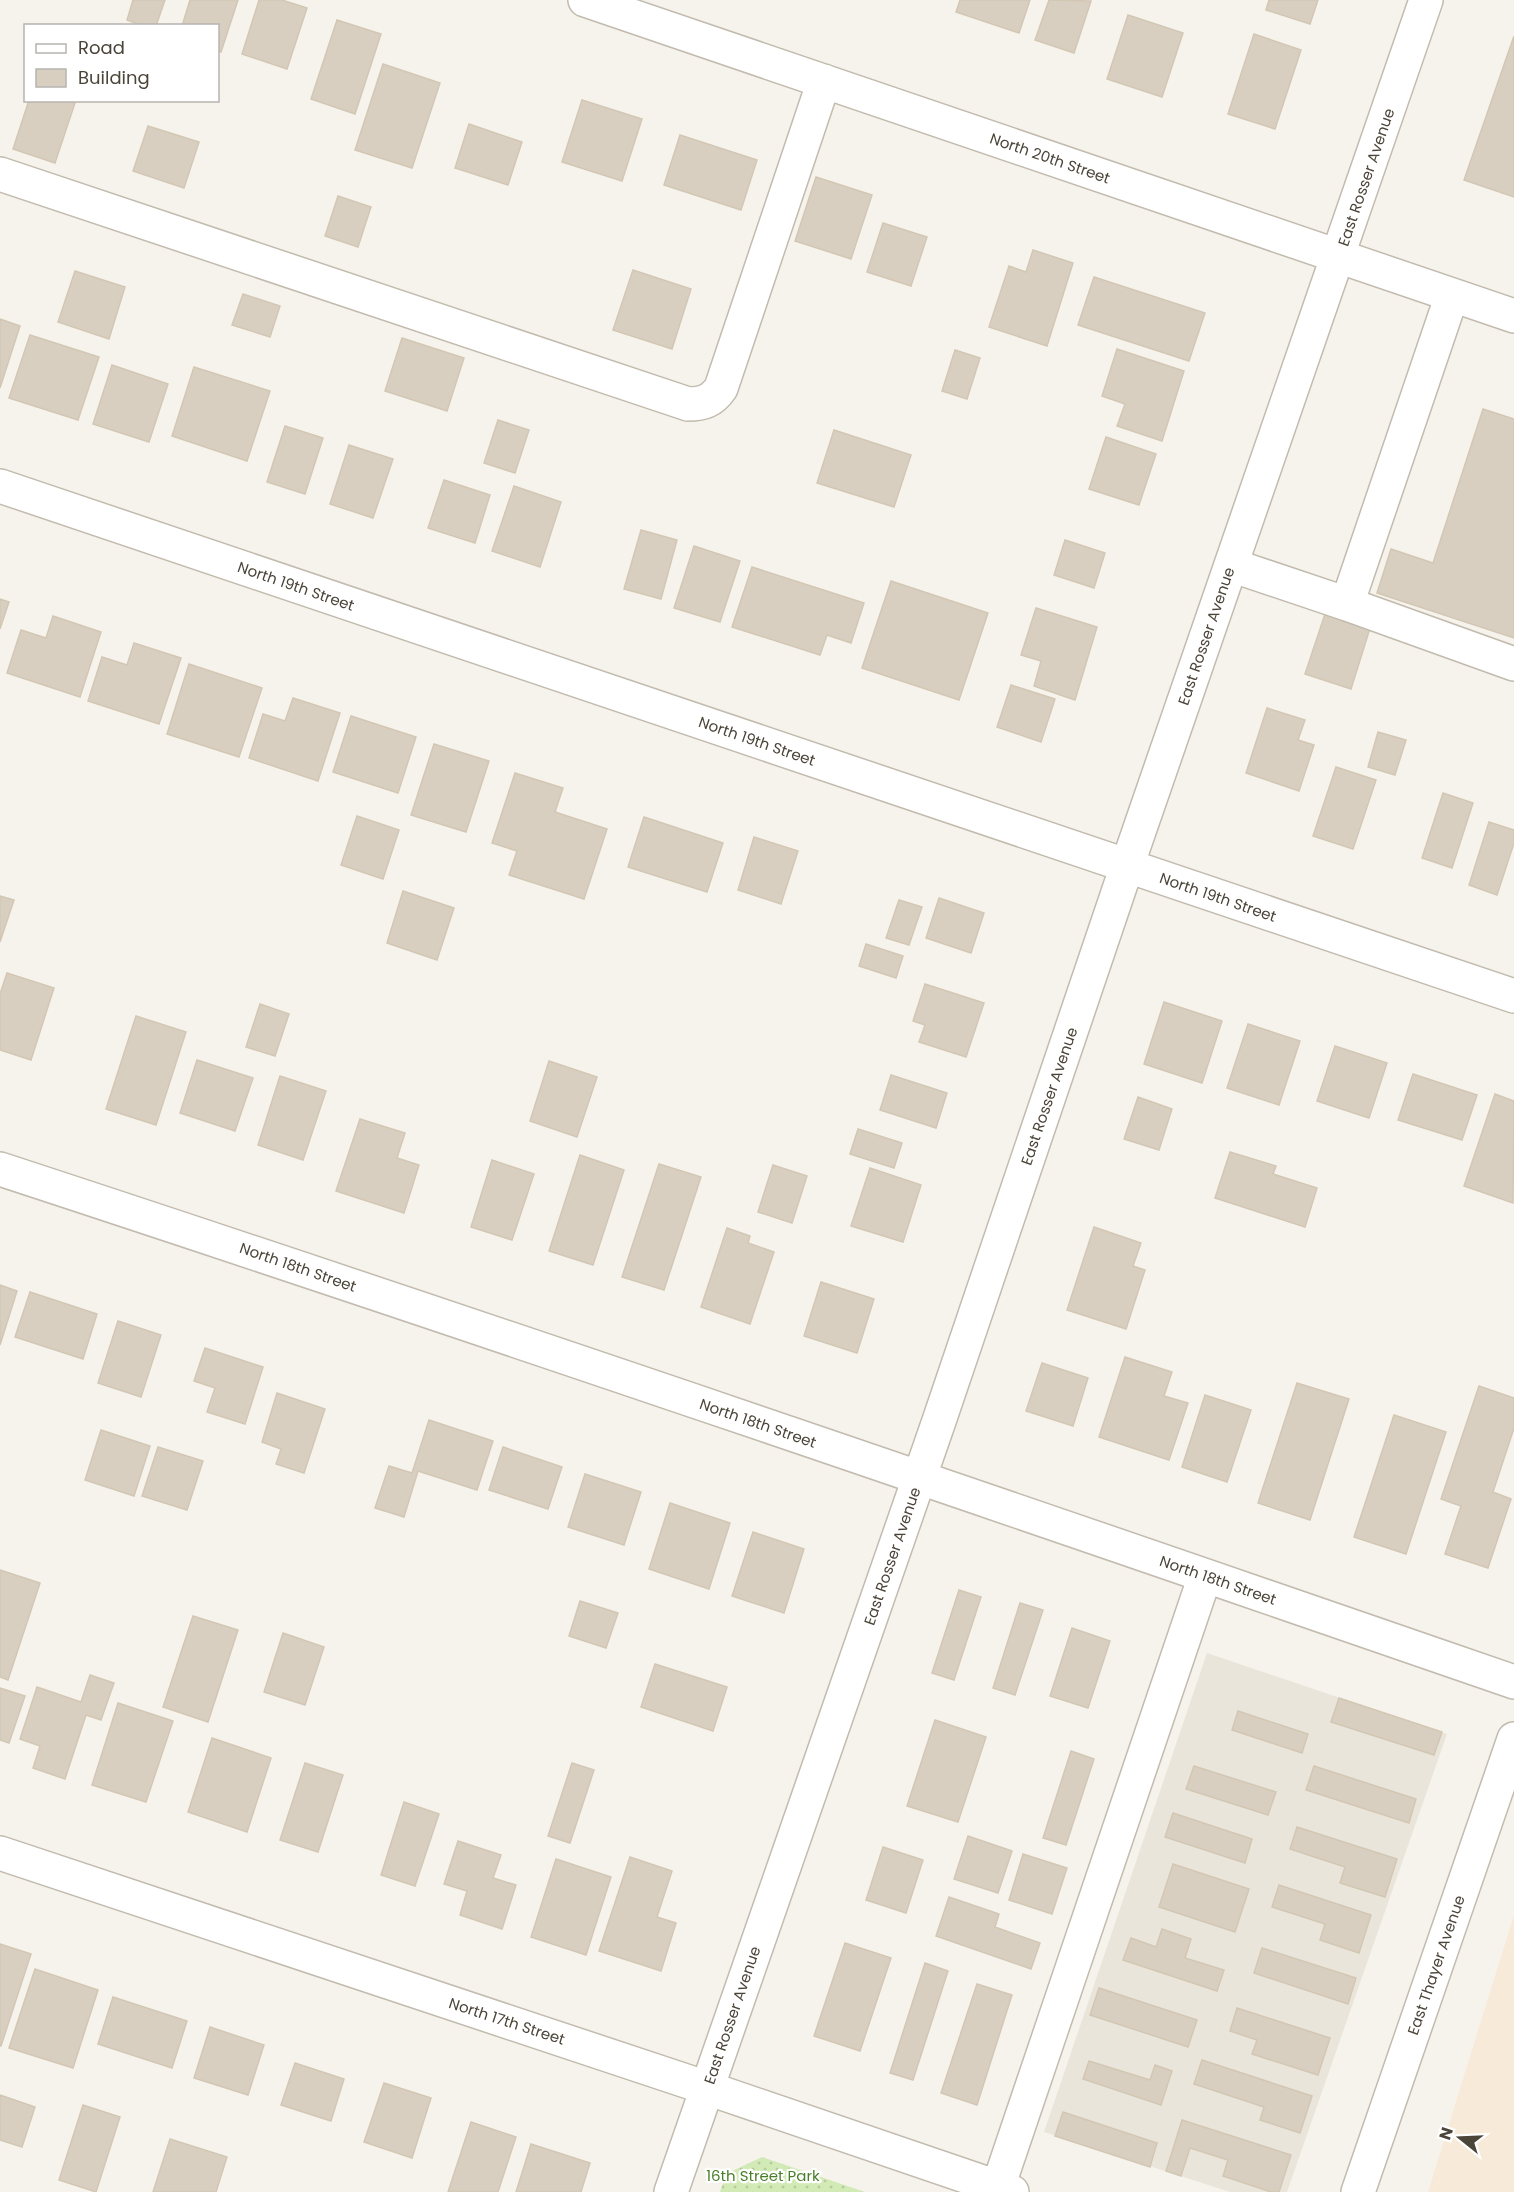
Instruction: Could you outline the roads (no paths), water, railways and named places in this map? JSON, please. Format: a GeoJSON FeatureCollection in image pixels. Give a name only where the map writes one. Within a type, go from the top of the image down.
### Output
{"type":"FeatureCollection","features":[{"type":"Feature","properties":{"kind":"street","name":"North 20th Street"},"geometry":{"type":"LineString","coordinates":[[585,0],[1514,316]]}},
{"type":"Feature","properties":{"kind":"street","name":"East Rosser Avenue"},"geometry":{"type":"LineString","coordinates":[[671,2192],[919,1478],[1127,866],[1426,0]]}},
{"type":"Feature","properties":{"kind":"street"},"geometry":{"type":"LineString","coordinates":[[0,174],[688,404],[698,404],[708,401],[722,388],[825,81]]}},
{"type":"Feature","properties":{"kind":"street"},"geometry":{"type":"LineString","coordinates":[[1347,604],[1452,295]]}},
{"type":"Feature","properties":{"kind":"street","name":"North 19th Street"},"geometry":{"type":"LineString","coordinates":[[0,486],[1514,996]]}},
{"type":"Feature","properties":{"kind":"street"},"geometry":{"type":"LineString","coordinates":[[1231,565],[1514,664]]}},
{"type":"Feature","properties":{"kind":"street","name":"North 18th Street"},"geometry":{"type":"LineString","coordinates":[[0,1169],[276,1260],[1514,1682]]}},
{"type":"Feature","properties":{"kind":"street"},"geometry":{"type":"LineString","coordinates":[[1005,2189],[1205,1576]]}},
{"type":"Feature","properties":{"kind":"street","name":"East Thayer Avenue"},"geometry":{"type":"LineString","coordinates":[[1358,2192],[1514,1739]]}},
{"type":"Feature","properties":{"kind":"street","name":"North 17th Street"},"geometry":{"type":"LineString","coordinates":[[0,1853],[1005,2189]]}},
{"type":"Feature","properties":{"kind":"park label","name":"16th Street Park"},"geometry":{"type":"Point","coordinates":[763,2175]}}]}
